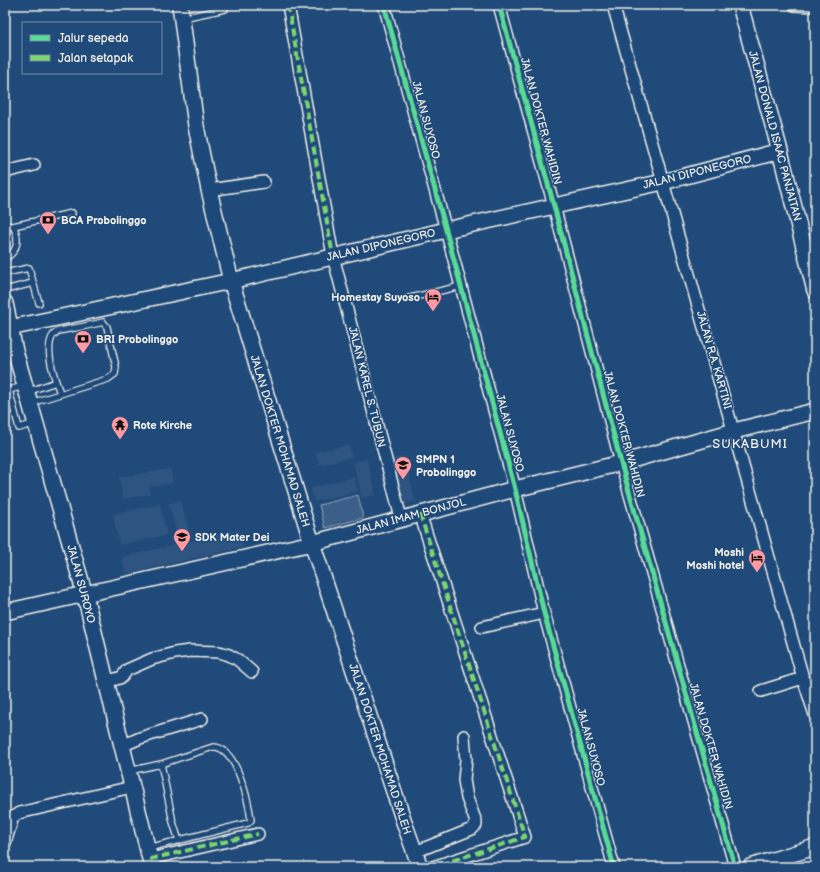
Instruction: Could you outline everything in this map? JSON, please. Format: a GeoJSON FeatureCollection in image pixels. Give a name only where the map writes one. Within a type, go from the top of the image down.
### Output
{"type":"FeatureCollection","features":[{"type":"Feature","properties":{"kind":"main road","name":"JALAN DONALD ISAAC PANJAITAN"},"geometry":{"type":"LineString","coordinates":[[740,5],[780,151],[815,291]]}},
{"type":"Feature","properties":{"kind":"main road","name":"JALAN DOKTER MOHAMAD SALEH"},"geometry":{"type":"LineString","coordinates":[[181,12],[196,126],[230,281],[312,542],[420,867]]}},
{"type":"Feature","properties":{"kind":"main road","name":"JALAN DIPONEGORO"},"geometry":{"type":"LineString","coordinates":[[7,324],[230,281],[446,230],[662,182],[780,151]]}},
{"type":"Feature","properties":{"kind":"main road","name":"JALAN SUROYO"},"geometry":{"type":"LineString","coordinates":[[5,303],[7,324],[85,595],[150,858]]}},
{"type":"Feature","properties":{"kind":"main road","name":"JALAN IMAM BONJOL"},"geometry":{"type":"LineString","coordinates":[[5,612],[85,595],[312,542],[401,518],[621,463],[734,431],[815,412]]}},
{"type":"Feature","properties":{"kind":"main road"},"geometry":{"type":"LineString","coordinates":[[750,867],[815,847]]}},
{"type":"Feature","properties":{"kind":"street","name":"JALAN KAREL S. TUBUN"},"geometry":{"type":"LineString","coordinates":[[288,5],[334,256],[401,518]]}},
{"type":"Feature","properties":{"kind":"street","name":"JALAN SUYOSO"},"geometry":{"type":"LineString","coordinates":[[384,5],[515,489],[544,613],[614,867]]}},
{"type":"Feature","properties":{"kind":"street","name":"JALAN DOKTER WAHIDIN"},"geometry":{"type":"LineString","coordinates":[[499,5],[554,206],[621,463],[735,867]]}},
{"type":"Feature","properties":{"kind":"street","name":"JALAN R.A. KARTINI"},"geometry":{"type":"LineString","coordinates":[[613,5],[803,678],[814,708]]}},
{"type":"Feature","properties":{"kind":"street"},"geometry":{"type":"LineString","coordinates":[[794,5],[815,6]]}},
{"type":"Feature","properties":{"kind":"street"},"geometry":{"type":"LineString","coordinates":[[5,172],[34,165]]}},
{"type":"Feature","properties":{"kind":"street"},"geometry":{"type":"LineString","coordinates":[[209,190],[264,182]]}},
{"type":"Feature","properties":{"kind":"street"},"geometry":{"type":"LineString","coordinates":[[420,514],[525,837],[433,867]]}},
{"type":"Feature","properties":{"kind":"street"},"geometry":{"type":"LineString","coordinates":[[482,627],[544,613]]}},
{"type":"Feature","properties":{"kind":"street"},"geometry":{"type":"LineString","coordinates":[[106,681],[122,677],[127,670],[152,659],[190,651],[219,652],[229,655],[238,660],[252,672]]}},
{"type":"Feature","properties":{"kind":"street"},"geometry":{"type":"LineString","coordinates":[[761,691],[803,678]]}},
{"type":"Feature","properties":{"kind":"street"},"geometry":{"type":"LineString","coordinates":[[122,746],[140,738],[202,719]]}},
{"type":"Feature","properties":{"kind":"street"},"geometry":{"type":"LineString","coordinates":[[415,852],[472,829],[476,825],[467,798],[464,780],[466,760],[464,736]]}},
{"type":"Feature","properties":{"kind":"street"},"geometry":{"type":"LineString","coordinates":[[5,843],[7,829],[12,817],[19,813],[132,787]]}},
{"type":"Feature","properties":{"kind":"street"},"geometry":{"type":"LineString","coordinates":[[150,858],[258,834]]}},
{"type":"Feature","properties":{"kind":"lane"},"geometry":{"type":"LineString","coordinates":[[181,12],[225,9]]}},
{"type":"Feature","properties":{"kind":"lane"},"geometry":{"type":"LineString","coordinates":[[5,225],[13,226],[72,213]]}},
{"type":"Feature","properties":{"kind":"lane"},"geometry":{"type":"LineString","coordinates":[[5,258],[11,255],[15,250],[16,231],[13,226]]}},
{"type":"Feature","properties":{"kind":"lane"},"geometry":{"type":"LineString","coordinates":[[5,274],[29,268],[39,303]]}},
{"type":"Feature","properties":{"kind":"lane"},"geometry":{"type":"LineString","coordinates":[[5,290],[33,283]]}},
{"type":"Feature","properties":{"kind":"lane"},"geometry":{"type":"LineString","coordinates":[[406,299],[461,286]]}},
{"type":"Feature","properties":{"kind":"lane"},"geometry":{"type":"LineString","coordinates":[[36,423],[19,428],[10,390],[27,394],[60,393],[82,388],[108,379],[116,374],[116,367],[107,327],[103,322],[57,332],[51,339],[49,348],[56,382],[60,393]]}},
{"type":"Feature","properties":{"kind":"lane"},"geometry":{"type":"LineString","coordinates":[[27,394],[56,382]]}},
{"type":"Feature","properties":{"kind":"lane"},"geometry":{"type":"LineString","coordinates":[[128,771],[161,764],[213,747],[218,747],[224,750],[238,772],[247,797],[251,820],[248,823],[179,841],[150,858]]}},
{"type":"Feature","properties":{"kind":"lane"},"geometry":{"type":"LineString","coordinates":[[161,764],[173,822],[179,841]]}},
{"type":"Feature","properties":{"kind":"shaded area"},"geometry":{"type":"Polygon","coordinates":[[[349,445],[352,457],[319,465],[316,452],[349,445]]]}},
{"type":"Feature","properties":{"kind":"shaded area","name":"SMPN 1 Probolinggo"},"geometry":{"type":"Polygon","coordinates":[[[405,456],[415,501],[401,505],[390,460],[405,456]]]}},
{"type":"Feature","properties":{"kind":"shaded area"},"geometry":{"type":"Polygon","coordinates":[[[367,459],[376,495],[362,498],[353,462],[367,459]]]}},
{"type":"Feature","properties":{"kind":"shaded area"},"geometry":{"type":"Polygon","coordinates":[[[171,469],[173,483],[149,487],[150,494],[123,499],[119,477],[171,469]]]}},
{"type":"Feature","properties":{"kind":"shaded area"},"geometry":{"type":"Polygon","coordinates":[[[354,477],[358,491],[314,502],[310,488],[354,477]]]}},
{"type":"Feature","properties":{"kind":"shaded area"},"geometry":{"type":"Polygon","coordinates":[[[358,495],[363,518],[325,528],[319,505],[358,495]]]}},
{"type":"Feature","properties":{"kind":"shaded area","name":"SDK Mater Dei"},"geometry":{"type":"Polygon","coordinates":[[[180,500],[189,530],[177,534],[168,504],[180,500]]]}},
{"type":"Feature","properties":{"kind":"shaded area","name":"SDK Mater Dei"},"geometry":{"type":"Polygon","coordinates":[[[160,504],[167,535],[119,545],[113,514],[160,504]]]}},
{"type":"Feature","properties":{"kind":"shaded area","name":"SDK Mater Dei"},"geometry":{"type":"Polygon","coordinates":[[[239,530],[243,547],[126,574],[122,557],[239,530]]]}},
{"type":"Feature","properties":{"kind":"marked path"},"geometry":{"type":"LineString","coordinates":[[288,5],[333,256]]}},
{"type":"Feature","properties":{"kind":"marked path"},"geometry":{"type":"LineString","coordinates":[[420,514],[525,837],[433,867]]}},
{"type":"Feature","properties":{"kind":"marked path"},"geometry":{"type":"LineString","coordinates":[[150,859],[258,834]]}},
{"type":"Feature","properties":{"kind":"cycle path"},"geometry":{"type":"LineString","coordinates":[[384,5],[515,489],[544,613],[614,867]]}},
{"type":"Feature","properties":{"kind":"cycle path"},"geometry":{"type":"LineString","coordinates":[[499,5],[554,206],[621,463],[735,867]]}},
{"type":"Feature","properties":{"kind":"place","name":"BCA Probolinggo"},"geometry":{"type":"Point","coordinates":[48,235]}},
{"type":"Feature","properties":{"kind":"place","name":"Homestay Suyoso"},"geometry":{"type":"Point","coordinates":[433,312]}},
{"type":"Feature","properties":{"kind":"place","name":"BRI Probolinggo"},"geometry":{"type":"Point","coordinates":[83,354]}},
{"type":"Feature","properties":{"kind":"place","name":"Rote Kirche"},"geometry":{"type":"Point","coordinates":[120,440]}},
{"type":"Feature","properties":{"kind":"place","name":"SMPN 1 Probolinggo"},"geometry":{"type":"Point","coordinates":[403,480]}},
{"type":"Feature","properties":{"kind":"place","name":"SDK Mater Dei"},"geometry":{"type":"Point","coordinates":[182,552]}},
{"type":"Feature","properties":{"kind":"place","name":"Moshi Moshi hotel"},"geometry":{"type":"Point","coordinates":[757,573]}},
{"type":"Feature","properties":{"kind":"district","name":"SUKABUMI"},"geometry":{"type":"Point","coordinates":[750,444]}}]}
